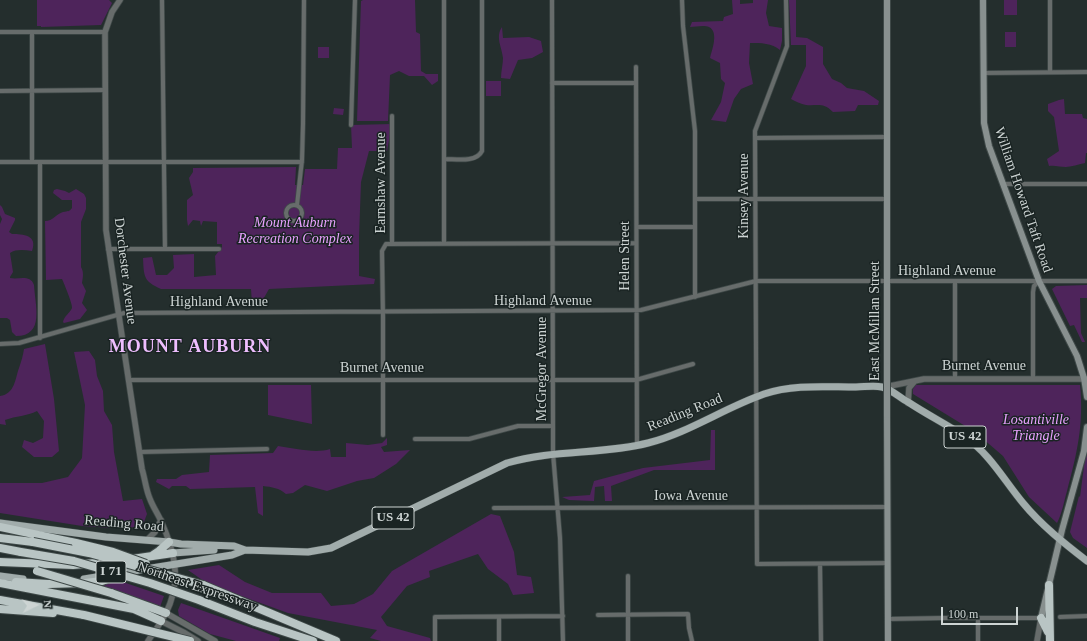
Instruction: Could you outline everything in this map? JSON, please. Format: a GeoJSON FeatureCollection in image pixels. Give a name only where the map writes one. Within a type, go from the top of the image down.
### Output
{"type":"FeatureCollection","features":[{"type":"Feature","properties":{"kind":"highway"},"geometry":{"type":"LineString","coordinates":[[0,527],[113,552],[203,585],[336,641]]}},
{"type":"Feature","properties":{"kind":"highway"},"geometry":{"type":"LineString","coordinates":[[0,538],[33,542],[89,553],[203,585]]}},
{"type":"Feature","properties":{"kind":"highway"},"geometry":{"type":"LineString","coordinates":[[148,558],[159,552],[169,542]]}},
{"type":"Feature","properties":{"kind":"highway","name":"Northeast Expressway"},"geometry":{"type":"LineString","coordinates":[[0,548],[74,561],[150,583],[255,622],[313,641]]}},
{"type":"Feature","properties":{"kind":"highway"},"geometry":{"type":"LineString","coordinates":[[0,562],[73,565],[148,558],[173,552]]}},
{"type":"Feature","properties":{"kind":"highway"},"geometry":{"type":"LineString","coordinates":[[10,563],[111,593],[166,613]]}},
{"type":"Feature","properties":{"kind":"highway"},"geometry":{"type":"LineString","coordinates":[[3,584],[19,582],[48,584],[85,583],[102,581],[126,572]]}},
{"type":"Feature","properties":{"kind":"highway"},"geometry":{"type":"LineString","coordinates":[[3,584],[134,609],[161,621]]}},
{"type":"Feature","properties":{"kind":"highway"},"geometry":{"type":"LineString","coordinates":[[1049,585],[1050,638]]}},
{"type":"Feature","properties":{"kind":"highway"},"geometry":{"type":"LineString","coordinates":[[0,600],[84,615],[190,641]]}},
{"type":"Feature","properties":{"kind":"highway"},"geometry":{"type":"LineString","coordinates":[[0,609],[84,615]]}},
{"type":"Feature","properties":{"kind":"highway"},"geometry":{"type":"LineString","coordinates":[[1041,618],[1050,638]]}},
{"type":"Feature","properties":{"kind":"main road","name":"East McMillan Street"},"geometry":{"type":"LineString","coordinates":[[887,0],[888,641]]}},
{"type":"Feature","properties":{"kind":"main road","name":"William Howard Taft Road"},"geometry":{"type":"LineString","coordinates":[[983,0],[984,123],[989,146],[1039,281],[1077,356],[1086,379],[1087,397]]}},
{"type":"Feature","properties":{"kind":"main road","name":"Reading Road"},"geometry":{"type":"LineString","coordinates":[[0,523],[106,538],[147,540],[181,544],[234,546],[245,550],[308,552],[325,550],[507,463],[553,454],[613,450],[637,446],[664,438],[777,390],[789,388],[882,387]]}},
{"type":"Feature","properties":{"kind":"main road","name":"US 42"},"geometry":{"type":"LineString","coordinates":[[882,387],[965,437],[977,447],[995,465],[1028,510],[1087,561]]}},
{"type":"Feature","properties":{"kind":"main road"},"geometry":{"type":"LineString","coordinates":[[1041,618],[1060,539],[1084,452],[1087,427]]}},
{"type":"Feature","properties":{"kind":"main road"},"geometry":{"type":"LineString","coordinates":[[173,552],[220,549],[227,546]]}},
{"type":"Feature","properties":{"kind":"main road","name":"Reading Road"},"geometry":{"type":"LineString","coordinates":[[0,576],[54,581],[89,579],[176,563],[232,555],[245,550]]}},
{"type":"Feature","properties":{"kind":"street","name":"Dorchester Avenue"},"geometry":{"type":"LineString","coordinates":[[120,0],[112,12],[105,32],[104,90],[106,230],[142,469],[149,497],[161,520],[176,563]]}},
{"type":"Feature","properties":{"kind":"street"},"geometry":{"type":"LineString","coordinates":[[162,0],[164,249]]}},
{"type":"Feature","properties":{"kind":"street"},"geometry":{"type":"LineString","coordinates":[[297,205],[302,162],[304,0]]}},
{"type":"Feature","properties":{"kind":"street"},"geometry":{"type":"LineString","coordinates":[[351,125],[355,0]]}},
{"type":"Feature","properties":{"kind":"street"},"geometry":{"type":"LineString","coordinates":[[444,0],[444,244]]}},
{"type":"Feature","properties":{"kind":"street"},"geometry":{"type":"LineString","coordinates":[[445,159],[472,159],[478,156],[482,151],[482,0]]}},
{"type":"Feature","properties":{"kind":"street","name":"McGregor Avenue"},"geometry":{"type":"LineString","coordinates":[[552,0],[553,454],[560,538],[563,641]]}},
{"type":"Feature","properties":{"kind":"street"},"geometry":{"type":"LineString","coordinates":[[682,0],[683,29],[695,131],[695,297]]}},
{"type":"Feature","properties":{"kind":"street","name":"Kinsey Avenue"},"geometry":{"type":"LineString","coordinates":[[786,0],[787,46],[755,131],[757,564],[820,564]]}},
{"type":"Feature","properties":{"kind":"street"},"geometry":{"type":"LineString","coordinates":[[1050,0],[1050,72]]}},
{"type":"Feature","properties":{"kind":"street"},"geometry":{"type":"LineString","coordinates":[[0,32],[105,32]]}},
{"type":"Feature","properties":{"kind":"street"},"geometry":{"type":"LineString","coordinates":[[32,32],[32,162]]}},
{"type":"Feature","properties":{"kind":"street","name":"Helen Street"},"geometry":{"type":"LineString","coordinates":[[636,67],[637,446]]}},
{"type":"Feature","properties":{"kind":"street"},"geometry":{"type":"LineString","coordinates":[[983,73],[1087,72]]}},
{"type":"Feature","properties":{"kind":"street"},"geometry":{"type":"LineString","coordinates":[[552,83],[636,82]]}},
{"type":"Feature","properties":{"kind":"street"},"geometry":{"type":"LineString","coordinates":[[0,91],[104,90]]}},
{"type":"Feature","properties":{"kind":"street","name":"Earnshaw Avenue"},"geometry":{"type":"LineString","coordinates":[[383,435],[382,250],[386,244],[392,243],[392,116]]}},
{"type":"Feature","properties":{"kind":"street"},"geometry":{"type":"LineString","coordinates":[[755,138],[887,138]]}},
{"type":"Feature","properties":{"kind":"street"},"geometry":{"type":"LineString","coordinates":[[0,162],[302,162]]}},
{"type":"Feature","properties":{"kind":"street"},"geometry":{"type":"LineString","coordinates":[[40,162],[40,338]]}},
{"type":"Feature","properties":{"kind":"street"},"geometry":{"type":"LineString","coordinates":[[1003,184],[1087,184]]}},
{"type":"Feature","properties":{"kind":"street"},"geometry":{"type":"LineString","coordinates":[[695,200],[887,199]]}},
{"type":"Feature","properties":{"kind":"street"},"geometry":{"type":"LineString","coordinates":[[292,205],[297,205],[302,211],[302,215],[298,221],[293,221],[287,217],[287,209],[292,205]]}},
{"type":"Feature","properties":{"kind":"street"},"geometry":{"type":"LineString","coordinates":[[637,227],[695,227]]}},
{"type":"Feature","properties":{"kind":"street"},"geometry":{"type":"LineString","coordinates":[[392,243],[636,243]]}},
{"type":"Feature","properties":{"kind":"street"},"geometry":{"type":"LineString","coordinates":[[108,249],[219,249]]}},
{"type":"Feature","properties":{"kind":"street","name":"Highland Avenue"},"geometry":{"type":"LineString","coordinates":[[0,344],[19,343],[40,338],[118,314],[636,311],[756,281],[1087,281]]}},
{"type":"Feature","properties":{"kind":"street"},"geometry":{"type":"LineString","coordinates":[[1034,378],[1033,305],[1034,288],[1039,281]]}},
{"type":"Feature","properties":{"kind":"street"},"geometry":{"type":"LineString","coordinates":[[955,282],[955,378]]}},
{"type":"Feature","properties":{"kind":"street","name":"Burnet Avenue"},"geometry":{"type":"LineString","coordinates":[[129,380],[636,380],[693,364]]}},
{"type":"Feature","properties":{"kind":"street"},"geometry":{"type":"LineString","coordinates":[[908,403],[909,388],[917,379]]}},
{"type":"Feature","properties":{"kind":"street","name":"Burnet Avenue"},"geometry":{"type":"LineString","coordinates":[[882,387],[896,386],[917,379],[1086,379]]}},
{"type":"Feature","properties":{"kind":"street"},"geometry":{"type":"LineString","coordinates":[[415,439],[469,438],[518,426],[553,426]]}},
{"type":"Feature","properties":{"kind":"street"},"geometry":{"type":"LineString","coordinates":[[140,452],[267,449]]}},
{"type":"Feature","properties":{"kind":"street","name":"Iowa Avenue"},"geometry":{"type":"LineString","coordinates":[[494,508],[887,507]]}},
{"type":"Feature","properties":{"kind":"street"},"geometry":{"type":"LineString","coordinates":[[147,540],[155,532],[161,520]]}},
{"type":"Feature","properties":{"kind":"street"},"geometry":{"type":"LineString","coordinates":[[148,641],[166,613],[173,591],[176,563]]}},
{"type":"Feature","properties":{"kind":"street"},"geometry":{"type":"LineString","coordinates":[[821,641],[820,564],[888,563]]}},
{"type":"Feature","properties":{"kind":"street"},"geometry":{"type":"LineString","coordinates":[[628,576],[628,641]]}},
{"type":"Feature","properties":{"kind":"street"},"geometry":{"type":"LineString","coordinates":[[166,613],[215,641]]}},
{"type":"Feature","properties":{"kind":"street"},"geometry":{"type":"LineString","coordinates":[[598,615],[628,616],[688,614],[688,628],[692,641]]}},
{"type":"Feature","properties":{"kind":"street"},"geometry":{"type":"LineString","coordinates":[[435,641],[435,617],[563,616]]}},
{"type":"Feature","properties":{"kind":"street"},"geometry":{"type":"LineString","coordinates":[[1060,617],[1087,616]]}},
{"type":"Feature","properties":{"kind":"street"},"geometry":{"type":"LineString","coordinates":[[499,617],[499,641]]}},
{"type":"Feature","properties":{"kind":"street"},"geometry":{"type":"LineString","coordinates":[[978,618],[978,641]]}},
{"type":"Feature","properties":{"kind":"street"},"geometry":{"type":"LineString","coordinates":[[888,619],[1041,618],[1037,641]]}},
{"type":"Feature","properties":{"kind":"street"},"geometry":{"type":"LineString","coordinates":[[161,621],[198,641]]}},
{"type":"Feature","properties":{"kind":"green space"},"geometry":{"type":"Polygon","coordinates":[[[37,0],[109,0],[112,3],[101,25],[41,27],[37,26],[37,0]]]}},
{"type":"Feature","properties":{"kind":"green space"},"geometry":{"type":"Polygon","coordinates":[[[415,0],[416,32],[420,34],[421,71],[426,74],[438,74],[438,81],[432,85],[424,76],[409,76],[399,71],[390,75],[388,121],[357,121],[361,1],[415,0]]]}},
{"type":"Feature","properties":{"kind":"green space"},"geometry":{"type":"Polygon","coordinates":[[[732,0],[740,0],[740,4],[753,3],[753,0],[768,0],[766,13],[769,26],[782,28],[782,41],[780,50],[762,43],[750,43],[749,63],[753,84],[741,89],[734,99],[726,122],[711,120],[721,102],[725,83],[721,79],[720,63],[710,58],[714,41],[714,33],[712,29],[707,26],[690,27],[692,22],[723,21],[724,17],[733,14],[732,0]]]}},
{"type":"Feature","properties":{"kind":"green space"},"geometry":{"type":"Polygon","coordinates":[[[789,0],[796,0],[796,37],[807,38],[823,47],[823,64],[832,79],[841,83],[847,88],[864,91],[879,101],[878,105],[858,105],[855,111],[833,112],[820,105],[806,105],[791,99],[806,66],[806,45],[791,45],[789,0]]]}},
{"type":"Feature","properties":{"kind":"green space"},"geometry":{"type":"Polygon","coordinates":[[[1004,0],[1017,0],[1017,15],[1004,15],[1004,0]]]}},
{"type":"Feature","properties":{"kind":"green space"},"geometry":{"type":"Polygon","coordinates":[[[502,27],[503,38],[529,37],[541,41],[543,52],[532,58],[518,60],[510,79],[501,78],[503,58],[499,35],[502,27]]]}},
{"type":"Feature","properties":{"kind":"green space"},"geometry":{"type":"Polygon","coordinates":[[[1005,32],[1016,32],[1016,47],[1005,47],[1005,32]]]}},
{"type":"Feature","properties":{"kind":"green space"},"geometry":{"type":"Polygon","coordinates":[[[318,47],[329,47],[329,58],[318,58],[318,47]]]}},
{"type":"Feature","properties":{"kind":"green space"},"geometry":{"type":"Polygon","coordinates":[[[486,81],[501,81],[501,96],[486,96],[486,81]]]}},
{"type":"Feature","properties":{"kind":"green space"},"geometry":{"type":"Polygon","coordinates":[[[1064,99],[1065,114],[1082,114],[1083,118],[1087,119],[1087,153],[1085,163],[1068,167],[1049,166],[1047,159],[1059,151],[1054,117],[1048,111],[1048,104],[1064,99]]]}},
{"type":"Feature","properties":{"kind":"green space"},"geometry":{"type":"Polygon","coordinates":[[[334,108],[344,109],[343,115],[333,114],[334,108]]]}},
{"type":"Feature","properties":{"kind":"green space","name":"Mount Auburn Recreation Complex"},"geometry":{"type":"Polygon","coordinates":[[[392,124],[387,151],[369,151],[361,182],[359,276],[375,279],[374,284],[269,289],[261,303],[252,304],[251,289],[161,289],[151,283],[144,274],[143,258],[152,257],[156,275],[167,275],[174,268],[173,255],[194,254],[194,277],[216,275],[215,256],[222,247],[222,244],[217,244],[217,222],[203,221],[201,226],[200,221],[193,220],[188,226],[187,200],[193,195],[189,178],[193,172],[193,168],[296,167],[295,185],[303,185],[305,169],[337,169],[338,148],[352,148],[351,125],[392,124]]]}},
{"type":"Feature","properties":{"kind":"green space"},"geometry":{"type":"Polygon","coordinates":[[[57,189],[69,193],[76,189],[84,194],[86,198],[86,209],[81,222],[81,267],[83,273],[82,283],[86,291],[82,303],[87,310],[80,319],[64,323],[65,318],[72,308],[65,285],[62,279],[46,280],[45,221],[50,220],[63,212],[69,211],[72,208],[72,200],[62,200],[53,193],[54,190],[57,189]]]}},
{"type":"Feature","properties":{"kind":"green space"},"geometry":{"type":"Polygon","coordinates":[[[0,205],[5,214],[15,218],[9,232],[12,234],[28,236],[33,242],[32,251],[17,250],[10,253],[13,272],[10,278],[27,278],[34,285],[36,310],[35,325],[31,331],[25,335],[16,336],[12,332],[10,320],[7,318],[0,318],[0,224],[2,219],[0,215],[0,205]]]}},
{"type":"Feature","properties":{"kind":"green space"},"geometry":{"type":"Polygon","coordinates":[[[1087,285],[1087,298],[1080,298],[1081,333],[1085,342],[1082,342],[1074,325],[1070,326],[1052,289],[1056,286],[1087,285]]]}},
{"type":"Feature","properties":{"kind":"green space"},"geometry":{"type":"Polygon","coordinates":[[[45,344],[54,399],[59,451],[52,457],[34,457],[22,447],[24,440],[33,443],[43,438],[44,421],[37,411],[5,420],[6,425],[0,424],[0,396],[5,395],[12,389],[24,349],[45,344]]]}},
{"type":"Feature","properties":{"kind":"green space"},"geometry":{"type":"Polygon","coordinates":[[[89,351],[95,360],[97,376],[103,391],[104,411],[112,425],[114,452],[123,501],[142,499],[147,514],[142,527],[112,528],[82,526],[0,513],[0,483],[42,483],[68,477],[82,458],[85,405],[74,352],[89,351]]]}},
{"type":"Feature","properties":{"kind":"green space"},"geometry":{"type":"Polygon","coordinates":[[[268,385],[311,385],[312,424],[268,415],[268,385]]]}},
{"type":"Feature","properties":{"kind":"green space","name":"Losantiville Triangle"},"geometry":{"type":"Polygon","coordinates":[[[916,385],[1080,385],[1081,413],[1077,451],[1062,512],[1057,523],[1029,497],[1003,456],[975,432],[913,394],[913,389],[916,385]]]}},
{"type":"Feature","properties":{"kind":"green space"},"geometry":{"type":"Polygon","coordinates":[[[711,430],[715,430],[715,470],[654,470],[611,486],[612,501],[605,501],[604,486],[595,487],[594,501],[569,500],[562,497],[590,495],[594,481],[643,468],[710,460],[711,430]]]}},
{"type":"Feature","properties":{"kind":"green space"},"geometry":{"type":"Polygon","coordinates":[[[387,438],[387,445],[381,447],[384,452],[410,450],[396,464],[374,478],[357,481],[327,491],[305,485],[293,493],[286,494],[281,490],[263,486],[263,516],[258,513],[255,487],[190,489],[186,486],[172,486],[169,489],[156,482],[157,479],[176,479],[182,475],[209,472],[210,455],[273,453],[278,446],[311,451],[330,449],[331,457],[346,457],[346,443],[368,445],[382,443],[387,438]]]}},
{"type":"Feature","properties":{"kind":"green space"},"geometry":{"type":"Polygon","coordinates":[[[1087,443],[1087,548],[1073,538],[1070,532],[1079,496],[1080,497],[1087,443]]]}},
{"type":"Feature","properties":{"kind":"green space"},"geometry":{"type":"Polygon","coordinates":[[[491,514],[500,516],[514,552],[517,575],[531,577],[534,593],[513,595],[508,584],[488,569],[478,554],[429,571],[430,577],[407,586],[381,617],[387,626],[430,638],[431,641],[381,641],[370,638],[377,630],[288,613],[208,584],[188,570],[219,565],[245,582],[272,593],[321,593],[331,606],[354,604],[373,594],[392,571],[491,514]]]}},
{"type":"Feature","properties":{"kind":"green space"},"geometry":{"type":"Polygon","coordinates":[[[114,579],[164,596],[160,607],[94,584],[114,579]]]}},
{"type":"Feature","properties":{"kind":"green space"},"geometry":{"type":"Polygon","coordinates":[[[181,603],[280,638],[279,641],[236,641],[210,634],[179,616],[178,610],[181,603]]]}},
{"type":"Feature","properties":{"kind":"district","name":"MOUNT AUBURN"},"geometry":{"type":"Point","coordinates":[190,347]}}]}
